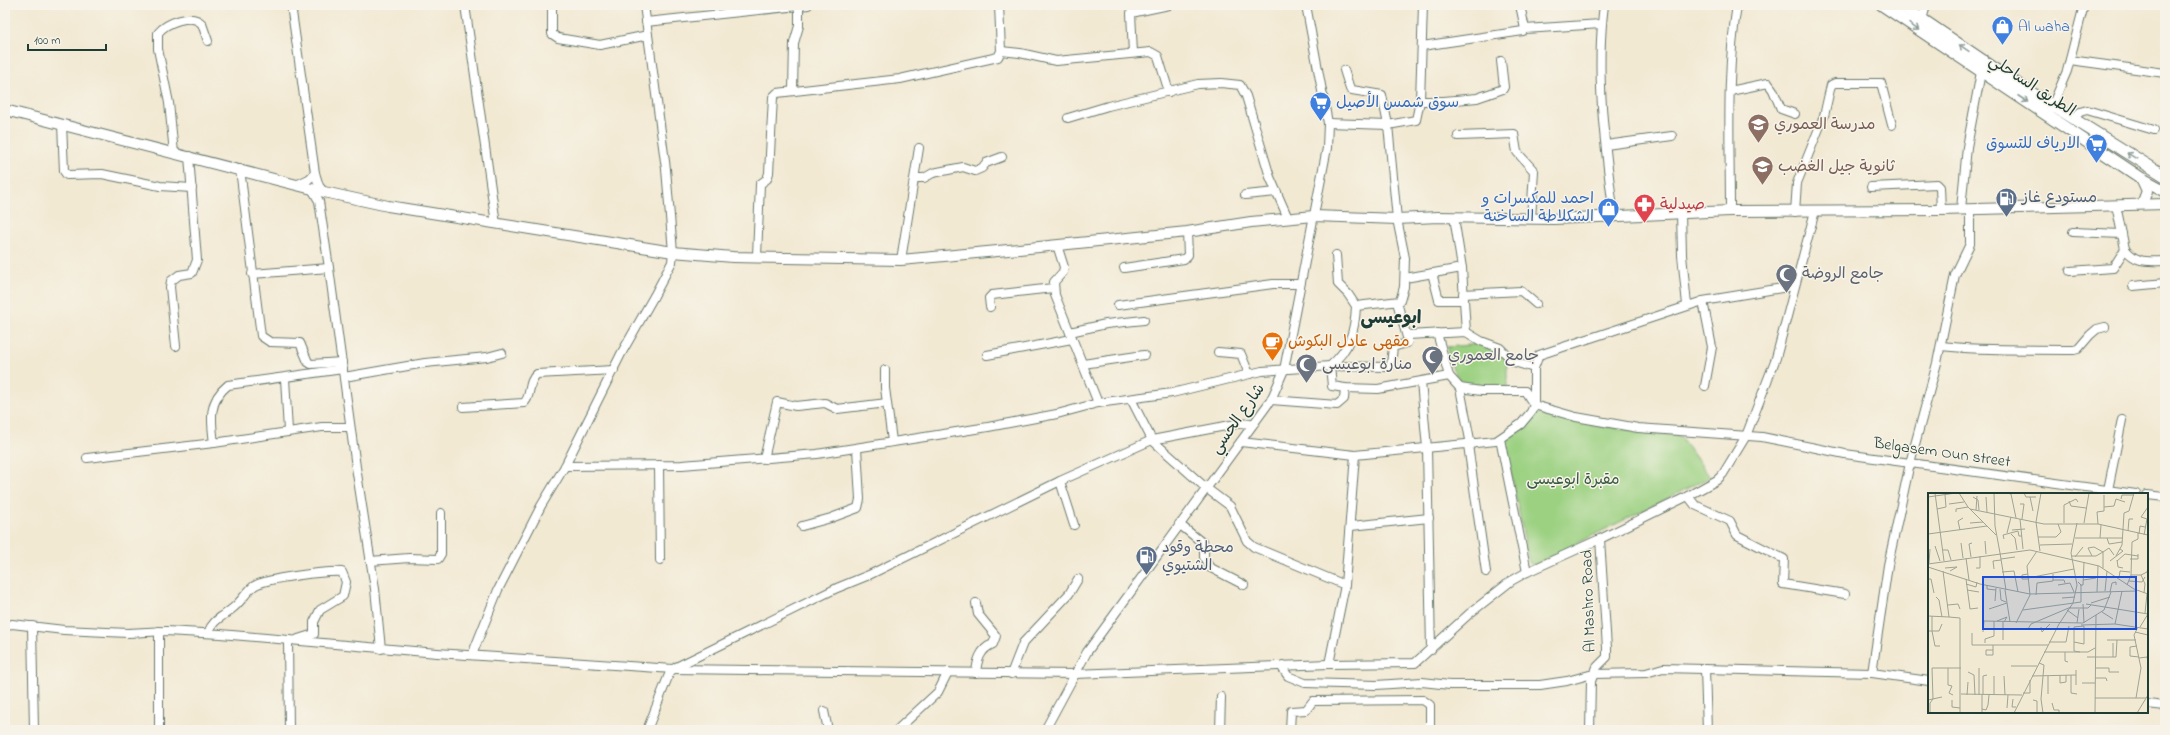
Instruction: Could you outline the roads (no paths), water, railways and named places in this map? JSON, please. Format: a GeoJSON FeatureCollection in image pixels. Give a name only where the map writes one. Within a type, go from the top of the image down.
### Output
{"type":"FeatureCollection","features":[{"type":"Feature","properties":{"kind":"highway","name":"الطريق الساحلي"},"geometry":{"type":"LineString","coordinates":[[1882,5],[1981,72],[2050,111],[2073,119],[2165,176]]}},
{"type":"Feature","properties":{"kind":"highway","name":"الطريق الساحلي"},"geometry":{"type":"LineString","coordinates":[[1901,5],[2141,178],[2165,191]]}},
{"type":"Feature","properties":{"kind":"main road"},"geometry":{"type":"LineString","coordinates":[[5,110],[189,156],[324,192],[412,211],[673,252],[733,257],[757,256],[902,260],[1187,232],[1288,218],[1314,216],[1397,219],[1454,217],[1531,219],[1681,212],[1941,210],[2165,204]]}},
{"type":"Feature","properties":{"kind":"main road"},"geometry":{"type":"LineString","coordinates":[[2141,178],[2147,191],[2142,204]]}},
{"type":"Feature","properties":{"kind":"street"},"geometry":{"type":"LineString","coordinates":[[291,5],[315,173],[318,183],[324,192]]}},
{"type":"Feature","properties":{"kind":"street"},"geometry":{"type":"LineString","coordinates":[[465,5],[496,224]]}},
{"type":"Feature","properties":{"kind":"street"},"geometry":{"type":"LineString","coordinates":[[552,5],[552,34],[558,38],[600,45],[648,35]]}},
{"type":"Feature","properties":{"kind":"street"},"geometry":{"type":"LineString","coordinates":[[472,655],[498,590],[541,506],[565,466],[621,354],[672,262],[673,252],[666,169],[644,5]]}},
{"type":"Feature","properties":{"kind":"street"},"geometry":{"type":"LineString","coordinates":[[757,256],[760,184],[767,179],[769,173],[772,99],[777,93],[900,79],[956,64],[994,58],[998,56],[1001,51],[999,5]]}},
{"type":"Feature","properties":{"kind":"street"},"geometry":{"type":"LineString","coordinates":[[1133,53],[1131,13],[1169,5]]}},
{"type":"Feature","properties":{"kind":"street","name":"شارع الحسي"},"geometry":{"type":"LineString","coordinates":[[1045,730],[1087,652],[1271,400],[1284,370],[1327,148],[1328,123],[1306,5]]}},
{"type":"Feature","properties":{"kind":"street"},"geometry":{"type":"LineString","coordinates":[[1328,123],[1388,125],[1416,120],[1420,101],[1423,5]]}},
{"type":"Feature","properties":{"kind":"street"},"geometry":{"type":"LineString","coordinates":[[1520,5],[1525,29]]}},
{"type":"Feature","properties":{"kind":"street"},"geometry":{"type":"LineString","coordinates":[[1604,5],[1601,24],[1602,92],[1614,216]]}},
{"type":"Feature","properties":{"kind":"street"},"geometry":{"type":"LineString","coordinates":[[1730,211],[1730,91],[1732,38],[1737,5]]}},
{"type":"Feature","properties":{"kind":"street"},"geometry":{"type":"LineString","coordinates":[[1922,20],[1926,5]]}},
{"type":"Feature","properties":{"kind":"street"},"geometry":{"type":"LineString","coordinates":[[2050,111],[2070,60],[2084,5]]}},
{"type":"Feature","properties":{"kind":"street"},"geometry":{"type":"LineString","coordinates":[[646,22],[756,8],[805,6],[794,43],[793,92]]}},
{"type":"Feature","properties":{"kind":"street"},"geometry":{"type":"LineString","coordinates":[[174,153],[169,103],[158,49],[158,33],[169,23],[193,19],[202,24],[208,41]]}},
{"type":"Feature","properties":{"kind":"street"},"geometry":{"type":"LineString","coordinates":[[1422,46],[1523,31],[1525,29],[1601,24]]}},
{"type":"Feature","properties":{"kind":"street"},"geometry":{"type":"LineString","coordinates":[[1001,51],[1020,53],[1056,61],[1151,52],[1158,56],[1169,92]]}},
{"type":"Feature","properties":{"kind":"street"},"geometry":{"type":"LineString","coordinates":[[2070,60],[2165,73]]}},
{"type":"Feature","properties":{"kind":"street"},"geometry":{"type":"LineString","coordinates":[[1420,101],[1444,101],[1477,98],[1503,89],[1504,87],[1500,61]]}},
{"type":"Feature","properties":{"kind":"street"},"geometry":{"type":"LineString","coordinates":[[1344,70],[1352,90],[1382,95],[1388,125],[1397,219],[1405,258],[1402,298],[1397,302],[1356,306]]}},
{"type":"Feature","properties":{"kind":"street"},"geometry":{"type":"LineString","coordinates":[[1872,673],[1888,566],[1910,464],[1941,346],[1955,275],[1970,244],[1966,209],[1967,147],[1981,72]]}},
{"type":"Feature","properties":{"kind":"street"},"geometry":{"type":"LineString","coordinates":[[1068,118],[1108,106],[1198,84],[1221,83],[1243,87],[1270,178],[1288,218]]}},
{"type":"Feature","properties":{"kind":"street"},"geometry":{"type":"LineString","coordinates":[[1730,91],[1768,83],[1773,90],[1781,109],[1795,114]]}},
{"type":"Feature","properties":{"kind":"street"},"geometry":{"type":"LineString","coordinates":[[1795,212],[1797,183],[1824,116],[1831,85],[1842,83],[1881,83],[1892,125]]}},
{"type":"Feature","properties":{"kind":"street"},"geometry":{"type":"LineString","coordinates":[[2073,119],[2080,112],[2087,110],[2154,130]]}},
{"type":"Feature","properties":{"kind":"street"},"geometry":{"type":"LineString","coordinates":[[62,124],[64,171],[67,175],[94,173],[120,176],[160,186],[192,188]]}},
{"type":"Feature","properties":{"kind":"street"},"geometry":{"type":"LineString","coordinates":[[1458,136],[1514,134],[1517,152],[1534,171],[1531,219]]}},
{"type":"Feature","properties":{"kind":"street"},"geometry":{"type":"LineString","coordinates":[[1606,144],[1672,136]]}},
{"type":"Feature","properties":{"kind":"street"},"geometry":{"type":"LineString","coordinates":[[902,260],[919,148]]}},
{"type":"Feature","properties":{"kind":"street"},"geometry":{"type":"LineString","coordinates":[[176,346],[170,287],[171,281],[179,275],[192,273],[197,260],[189,156]]}},
{"type":"Feature","properties":{"kind":"street"},"geometry":{"type":"LineString","coordinates":[[915,178],[924,178],[933,173],[964,167],[975,171],[982,168],[986,163],[1002,158]]}},
{"type":"Feature","properties":{"kind":"street"},"geometry":{"type":"LineString","coordinates":[[240,170],[259,330],[263,339],[270,342],[300,343],[308,362],[314,365],[343,369]]}},
{"type":"Feature","properties":{"kind":"street"},"geometry":{"type":"LineString","coordinates":[[296,185],[309,180],[315,173]]}},
{"type":"Feature","properties":{"kind":"street"},"geometry":{"type":"LineString","coordinates":[[1871,187],[1937,184],[1940,187],[1941,210]]}},
{"type":"Feature","properties":{"kind":"street"},"geometry":{"type":"LineString","coordinates":[[312,189],[319,201],[329,268],[350,427],[380,628],[380,648]]}},
{"type":"Feature","properties":{"kind":"street"},"geometry":{"type":"LineString","coordinates":[[1245,195],[1276,192]]}},
{"type":"Feature","properties":{"kind":"street"},"geometry":{"type":"LineString","coordinates":[[2116,205],[2126,249],[2132,258],[2142,261],[2165,261]]}},
{"type":"Feature","properties":{"kind":"street"},"geometry":{"type":"LineString","coordinates":[[5,626],[12,624],[128,633],[159,631],[208,633],[380,648],[673,669],[1075,674],[1283,665],[1415,663],[1469,614],[1511,581],[1688,496],[1717,480],[1723,474],[1746,436],[1776,358],[1815,211]]}},
{"type":"Feature","properties":{"kind":"street"},"geometry":{"type":"LineString","coordinates":[[1681,212],[1682,255],[1687,305]]}},
{"type":"Feature","properties":{"kind":"street"},"geometry":{"type":"LineString","coordinates":[[1454,217],[1462,268],[1466,332]]}},
{"type":"Feature","properties":{"kind":"street"},"geometry":{"type":"LineString","coordinates":[[1124,268],[1184,259],[1188,255],[1187,232]]}},
{"type":"Feature","properties":{"kind":"street"},"geometry":{"type":"LineString","coordinates":[[2073,232],[2122,234]]}},
{"type":"Feature","properties":{"kind":"street"},"geometry":{"type":"LineString","coordinates":[[1057,245],[1064,267],[1063,272],[1054,282],[1053,288],[1098,403]]}},
{"type":"Feature","properties":{"kind":"street"},"geometry":{"type":"LineString","coordinates":[[2070,271],[2109,270],[2113,268],[2126,249]]}},
{"type":"Feature","properties":{"kind":"street"},"geometry":{"type":"LineString","coordinates":[[1330,366],[1341,357],[1347,347],[1352,333],[1356,306],[1348,294],[1338,284],[1336,255]]}},
{"type":"Feature","properties":{"kind":"street"},"geometry":{"type":"LineString","coordinates":[[252,274],[329,268]]}},
{"type":"Feature","properties":{"kind":"street"},"geometry":{"type":"LineString","coordinates":[[1404,278],[1462,268]]}},
{"type":"Feature","properties":{"kind":"street"},"geometry":{"type":"LineString","coordinates":[[1432,273],[1439,300],[1521,291],[1536,304]]}},
{"type":"Feature","properties":{"kind":"street"},"geometry":{"type":"LineString","coordinates":[[2133,286],[2165,283]]}},
{"type":"Feature","properties":{"kind":"street"},"geometry":{"type":"LineString","coordinates":[[1118,305],[1273,284],[1300,284]]}},
{"type":"Feature","properties":{"kind":"street"},"geometry":{"type":"LineString","coordinates":[[1241,442],[1356,455],[1469,445],[1500,439],[1521,424],[1534,405],[1534,368],[1539,355],[1624,328],[1687,305],[1794,286]]}},
{"type":"Feature","properties":{"kind":"street"},"geometry":{"type":"LineString","coordinates":[[990,307],[989,298],[992,295],[1053,288]]}},
{"type":"Feature","properties":{"kind":"street"},"geometry":{"type":"LineString","coordinates":[[1703,301],[1712,347],[1705,386]]}},
{"type":"Feature","properties":{"kind":"street"},"geometry":{"type":"LineString","coordinates":[[565,466],[659,465],[764,459],[857,448],[892,441],[988,427],[1057,414],[1098,403],[1172,393],[1248,374],[1330,366],[1390,366],[1393,347],[1407,343],[1407,335],[1397,302]]}},
{"type":"Feature","properties":{"kind":"street"},"geometry":{"type":"LineString","coordinates":[[986,355],[1071,335],[1106,324],[1144,320]]}},
{"type":"Feature","properties":{"kind":"street"},"geometry":{"type":"LineString","coordinates":[[1941,346],[1976,350],[2074,350],[2078,349],[2097,329],[2105,327]]}},
{"type":"Feature","properties":{"kind":"street"},"geometry":{"type":"LineString","coordinates":[[1407,335],[1466,332],[1481,341],[1500,348],[1514,362],[1534,368]]}},
{"type":"Feature","properties":{"kind":"street"},"geometry":{"type":"LineString","coordinates":[[1437,333],[1449,376],[1460,388],[1486,572]]}},
{"type":"Feature","properties":{"kind":"street"},"geometry":{"type":"LineString","coordinates":[[1218,352],[1241,354],[1244,358],[1248,374]]}},
{"type":"Feature","properties":{"kind":"street"},"geometry":{"type":"LineString","coordinates":[[214,443],[211,409],[225,387],[232,384],[343,369],[487,357],[502,353]]}},
{"type":"Feature","properties":{"kind":"street"},"geometry":{"type":"LineString","coordinates":[[1083,364],[1144,355]]}},
{"type":"Feature","properties":{"kind":"street"},"geometry":{"type":"LineString","coordinates":[[1330,366],[1332,386],[1345,388],[1378,389],[1449,376]]}},
{"type":"Feature","properties":{"kind":"street"},"geometry":{"type":"LineString","coordinates":[[463,407],[524,403],[527,401],[532,381],[537,374],[614,370]]}},
{"type":"Feature","properties":{"kind":"street"},"geometry":{"type":"LineString","coordinates":[[885,370],[887,403],[892,441]]}},
{"type":"Feature","properties":{"kind":"street"},"geometry":{"type":"LineString","coordinates":[[285,378],[288,431]]}},
{"type":"Feature","properties":{"kind":"street"},"geometry":{"type":"LineString","coordinates":[[1421,382],[1427,448],[1431,650]]}},
{"type":"Feature","properties":{"kind":"street"},"geometry":{"type":"LineString","coordinates":[[1271,400],[1337,405],[1344,399],[1345,388]]}},
{"type":"Feature","properties":{"kind":"street"},"geometry":{"type":"LineString","coordinates":[[1460,388],[1481,391],[1525,391],[1534,405]]}},
{"type":"Feature","properties":{"kind":"street"},"geometry":{"type":"LineString","coordinates":[[1130,399],[1152,440],[1206,488],[1230,506],[1248,541],[1254,547],[1345,585]]}},
{"type":"Feature","properties":{"kind":"street"},"geometry":{"type":"LineString","coordinates":[[764,459],[777,402],[796,406],[826,403],[837,410],[887,403]]}},
{"type":"Feature","properties":{"kind":"street","name":"Belgasem Oun street"},"geometry":{"type":"LineString","coordinates":[[1534,405],[1576,417],[1638,428],[1746,436],[1910,464],[2129,493]]}},
{"type":"Feature","properties":{"kind":"street"},"geometry":{"type":"LineString","coordinates":[[2108,490],[2122,420]]}},
{"type":"Feature","properties":{"kind":"street"},"geometry":{"type":"LineString","coordinates":[[647,730],[673,669],[1060,481],[1152,440],[1236,424],[1254,423]]}},
{"type":"Feature","properties":{"kind":"street"},"geometry":{"type":"LineString","coordinates":[[87,458],[214,443],[288,431],[330,427],[350,427]]}},
{"type":"Feature","properties":{"kind":"street"},"geometry":{"type":"LineString","coordinates":[[1500,439],[1527,572]]}},
{"type":"Feature","properties":{"kind":"street"},"geometry":{"type":"LineString","coordinates":[[802,526],[831,518],[858,508],[860,499],[857,448]]}},
{"type":"Feature","properties":{"kind":"street"},"geometry":{"type":"LineString","coordinates":[[1329,664],[1345,585],[1356,455]]}},
{"type":"Feature","properties":{"kind":"street"},"geometry":{"type":"LineString","coordinates":[[659,465],[660,560]]}},
{"type":"Feature","properties":{"kind":"street"},"geometry":{"type":"LineString","coordinates":[[1060,481],[1074,525]]}},
{"type":"Feature","properties":{"kind":"street"},"geometry":{"type":"LineString","coordinates":[[2148,495],[2165,497]]}},
{"type":"Feature","properties":{"kind":"street"},"geometry":{"type":"LineString","coordinates":[[1688,496],[1694,505],[1730,521],[1738,535],[1784,559],[1783,584],[1845,594]]}},
{"type":"Feature","properties":{"kind":"street"},"geometry":{"type":"LineString","coordinates":[[370,561],[409,558],[438,559],[441,554],[441,512]]}},
{"type":"Feature","properties":{"kind":"street"},"geometry":{"type":"LineString","coordinates":[[1351,526],[1429,518]]}},
{"type":"Feature","properties":{"kind":"street"},"geometry":{"type":"LineString","coordinates":[[1179,524],[1204,544],[1204,558],[1209,567],[1244,585]]}},
{"type":"Feature","properties":{"kind":"street","name":"Al Mashro Road"},"geometry":{"type":"LineString","coordinates":[[1590,730],[1591,681],[1597,666],[1607,657],[1600,539]]}},
{"type":"Feature","properties":{"kind":"street"},"geometry":{"type":"LineString","coordinates":[[208,633],[213,622],[236,606],[248,592],[258,584],[281,579],[342,572],[346,582],[343,596],[320,610],[314,622],[314,634],[291,640]]}},
{"type":"Feature","properties":{"kind":"street"},"geometry":{"type":"LineString","coordinates":[[1011,674],[1023,643],[1069,594],[1078,579]]}},
{"type":"Feature","properties":{"kind":"street"},"geometry":{"type":"LineString","coordinates":[[976,603],[978,614],[996,636],[993,644],[988,646],[977,661],[976,673]]}},
{"type":"Feature","properties":{"kind":"street"},"geometry":{"type":"LineString","coordinates":[[32,626],[34,730]]}},
{"type":"Feature","properties":{"kind":"street"},"geometry":{"type":"LineString","coordinates":[[159,631],[159,730]]}},
{"type":"Feature","properties":{"kind":"street"},"geometry":{"type":"LineString","coordinates":[[289,730],[291,640]]}},
{"type":"Feature","properties":{"kind":"street"},"geometry":{"type":"LineString","coordinates":[[1283,665],[1283,669],[1288,676],[1305,683],[1376,685],[1422,682],[1450,685],[1540,685],[1567,681],[1593,674],[1646,673],[1663,668],[1872,673],[1928,681]]}},
{"type":"Feature","properties":{"kind":"street"},"geometry":{"type":"LineString","coordinates":[[1705,669],[1706,730]]}},
{"type":"Feature","properties":{"kind":"street"},"geometry":{"type":"LineString","coordinates":[[897,730],[938,692],[948,672]]}},
{"type":"Feature","properties":{"kind":"street"},"geometry":{"type":"LineString","coordinates":[[1220,730],[1221,697]]}},
{"type":"Feature","properties":{"kind":"street"},"geometry":{"type":"LineString","coordinates":[[1290,730],[1292,711],[1306,710],[1313,701],[1407,700],[1424,701],[1429,704],[1430,730]]}},
{"type":"Feature","properties":{"kind":"street"},"geometry":{"type":"LineString","coordinates":[[2148,704],[2165,706]]}},
{"type":"Feature","properties":{"kind":"street"},"geometry":{"type":"LineString","coordinates":[[824,711],[828,730]]}},
{"type":"Feature","properties":{"kind":"place","name":"Al waha"},"geometry":{"type":"Point","coordinates":[2002,46]}},
{"type":"Feature","properties":{"kind":"place","name":"سوق شمس الأصيل"},"geometry":{"type":"Point","coordinates":[1321,122]}},
{"type":"Feature","properties":{"kind":"place","name":"مدرسة العموري"},"geometry":{"type":"Point","coordinates":[1759,144]}},
{"type":"Feature","properties":{"kind":"place","name":"الارياف للتسوق"},"geometry":{"type":"Point","coordinates":[2096,164]}},
{"type":"Feature","properties":{"kind":"place","name":"ثانوية جيل الغضب"},"geometry":{"type":"Point","coordinates":[1763,186]}},
{"type":"Feature","properties":{"kind":"place","name":"مستودع غاز"},"geometry":{"type":"Point","coordinates":[2006,218]}},
{"type":"Feature","properties":{"kind":"place","name":"صيدلية"},"geometry":{"type":"Point","coordinates":[1645,224]}},
{"type":"Feature","properties":{"kind":"place","name":"احمد للمكسرات و الشكلاطة الساخنة"},"geometry":{"type":"Point","coordinates":[1609,228]}},
{"type":"Feature","properties":{"kind":"place","name":"جامع الروضة"},"geometry":{"type":"Point","coordinates":[1786,294]}},
{"type":"Feature","properties":{"kind":"place","name":"مقهى عادل البكوش"},"geometry":{"type":"Point","coordinates":[1273,362]}},
{"type":"Feature","properties":{"kind":"place","name":"جامع العموري"},"geometry":{"type":"Point","coordinates":[1432,376]}},
{"type":"Feature","properties":{"kind":"place","name":"منارة ابوعيسى"},"geometry":{"type":"Point","coordinates":[1307,384]}},
{"type":"Feature","properties":{"kind":"place","name":"محطة وقود الشتيوي"},"geometry":{"type":"Point","coordinates":[1147,576]}},
{"type":"Feature","properties":{"kind":"district","name":"ابوعيسى"},"geometry":{"type":"Point","coordinates":[1391,319]}},
{"type":"Feature","properties":{"kind":"park label","name":"مقبرة ابوعيسى"},"geometry":{"type":"Point","coordinates":[1573,480]}}]}
